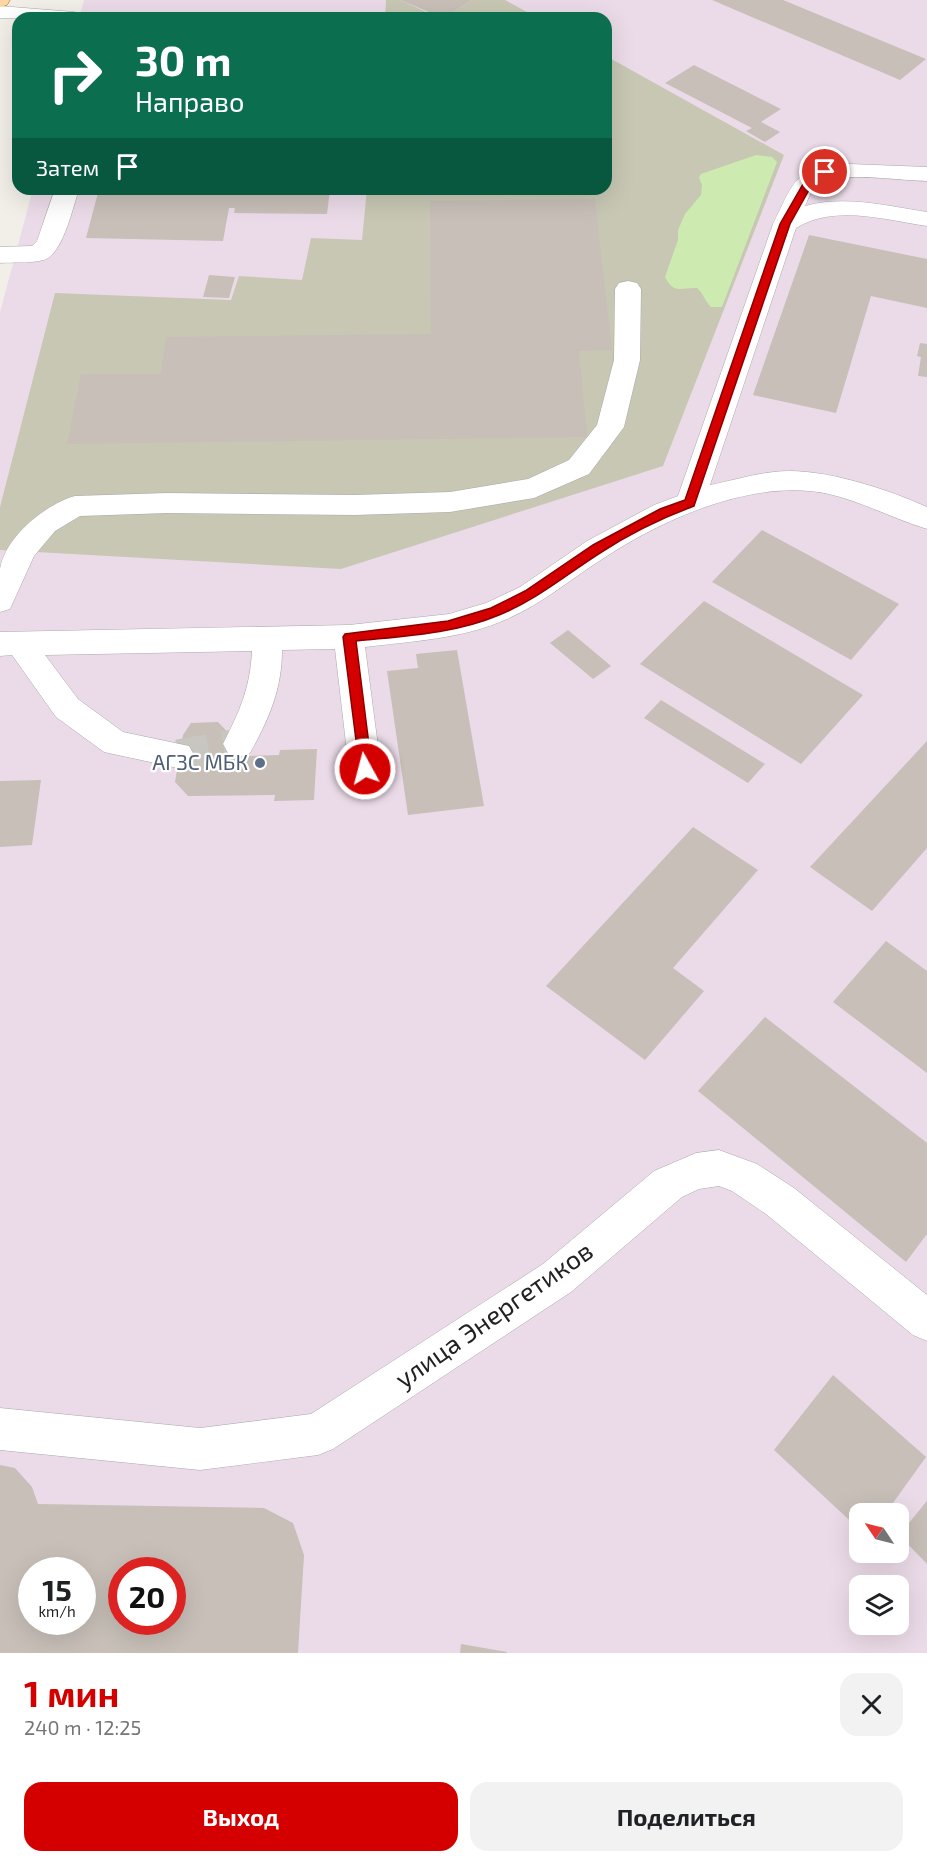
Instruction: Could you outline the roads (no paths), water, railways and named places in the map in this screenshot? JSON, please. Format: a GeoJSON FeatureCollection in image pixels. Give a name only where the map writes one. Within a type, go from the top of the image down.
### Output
{"type":"FeatureCollection","features":[{"type":"Feature","properties":{"kind":"lane"},"geometry":{"type":"LineString","coordinates":[[690,503],[785,224],[810,179],[825,172],[927,174]]}},
{"type":"Feature","properties":{"kind":"lane"},"geometry":{"type":"LineString","coordinates":[[0,255],[39,253],[48,243],[65,195]]}},
{"type":"Feature","properties":{"kind":"lane"},"geometry":{"type":"LineString","coordinates":[[785,224],[809,211],[836,207],[927,219]]}},
{"type":"Feature","properties":{"kind":"lane"},"geometry":{"type":"LineString","coordinates":[[0,601],[21,551],[45,524],[75,506],[167,502],[354,505],[450,502],[534,489],[579,467],[610,427],[627,360],[627,289]]}},
{"type":"Feature","properties":{"kind":"lane"},"geometry":{"type":"LineString","coordinates":[[10,643],[349,637],[448,625],[495,612],[530,595],[597,548],[664,512],[710,495],[776,481],[829,484],[901,507],[927,519]]}},
{"type":"Feature","properties":{"kind":"lane"},"geometry":{"type":"LineString","coordinates":[[349,637],[365,769]]}},
{"type":"Feature","properties":{"kind":"lane"},"geometry":{"type":"LineString","coordinates":[[239,744],[257,715],[267,677],[267,638]]}},
{"type":"Feature","properties":{"kind":"lane"},"geometry":{"type":"LineString","coordinates":[[10,643],[67,708],[115,743],[178,755]]}},
{"type":"Feature","properties":{"kind":"lane","name":"улица Энергетиков"},"geometry":{"type":"LineString","coordinates":[[0,1429],[200,1449],[318,1434],[557,1278],[668,1184],[696,1171],[719,1168],[744,1177],[780,1201],[927,1321]]}},
{"type":"Feature","properties":{"kind":"tunnel"},"geometry":{"type":"LineString","coordinates":[[178,755],[239,744]]}},
{"type":"Feature","properties":{"kind":"place","name":"АГЗС МБК"},"geometry":{"type":"Point","coordinates":[260,763]}}]}
